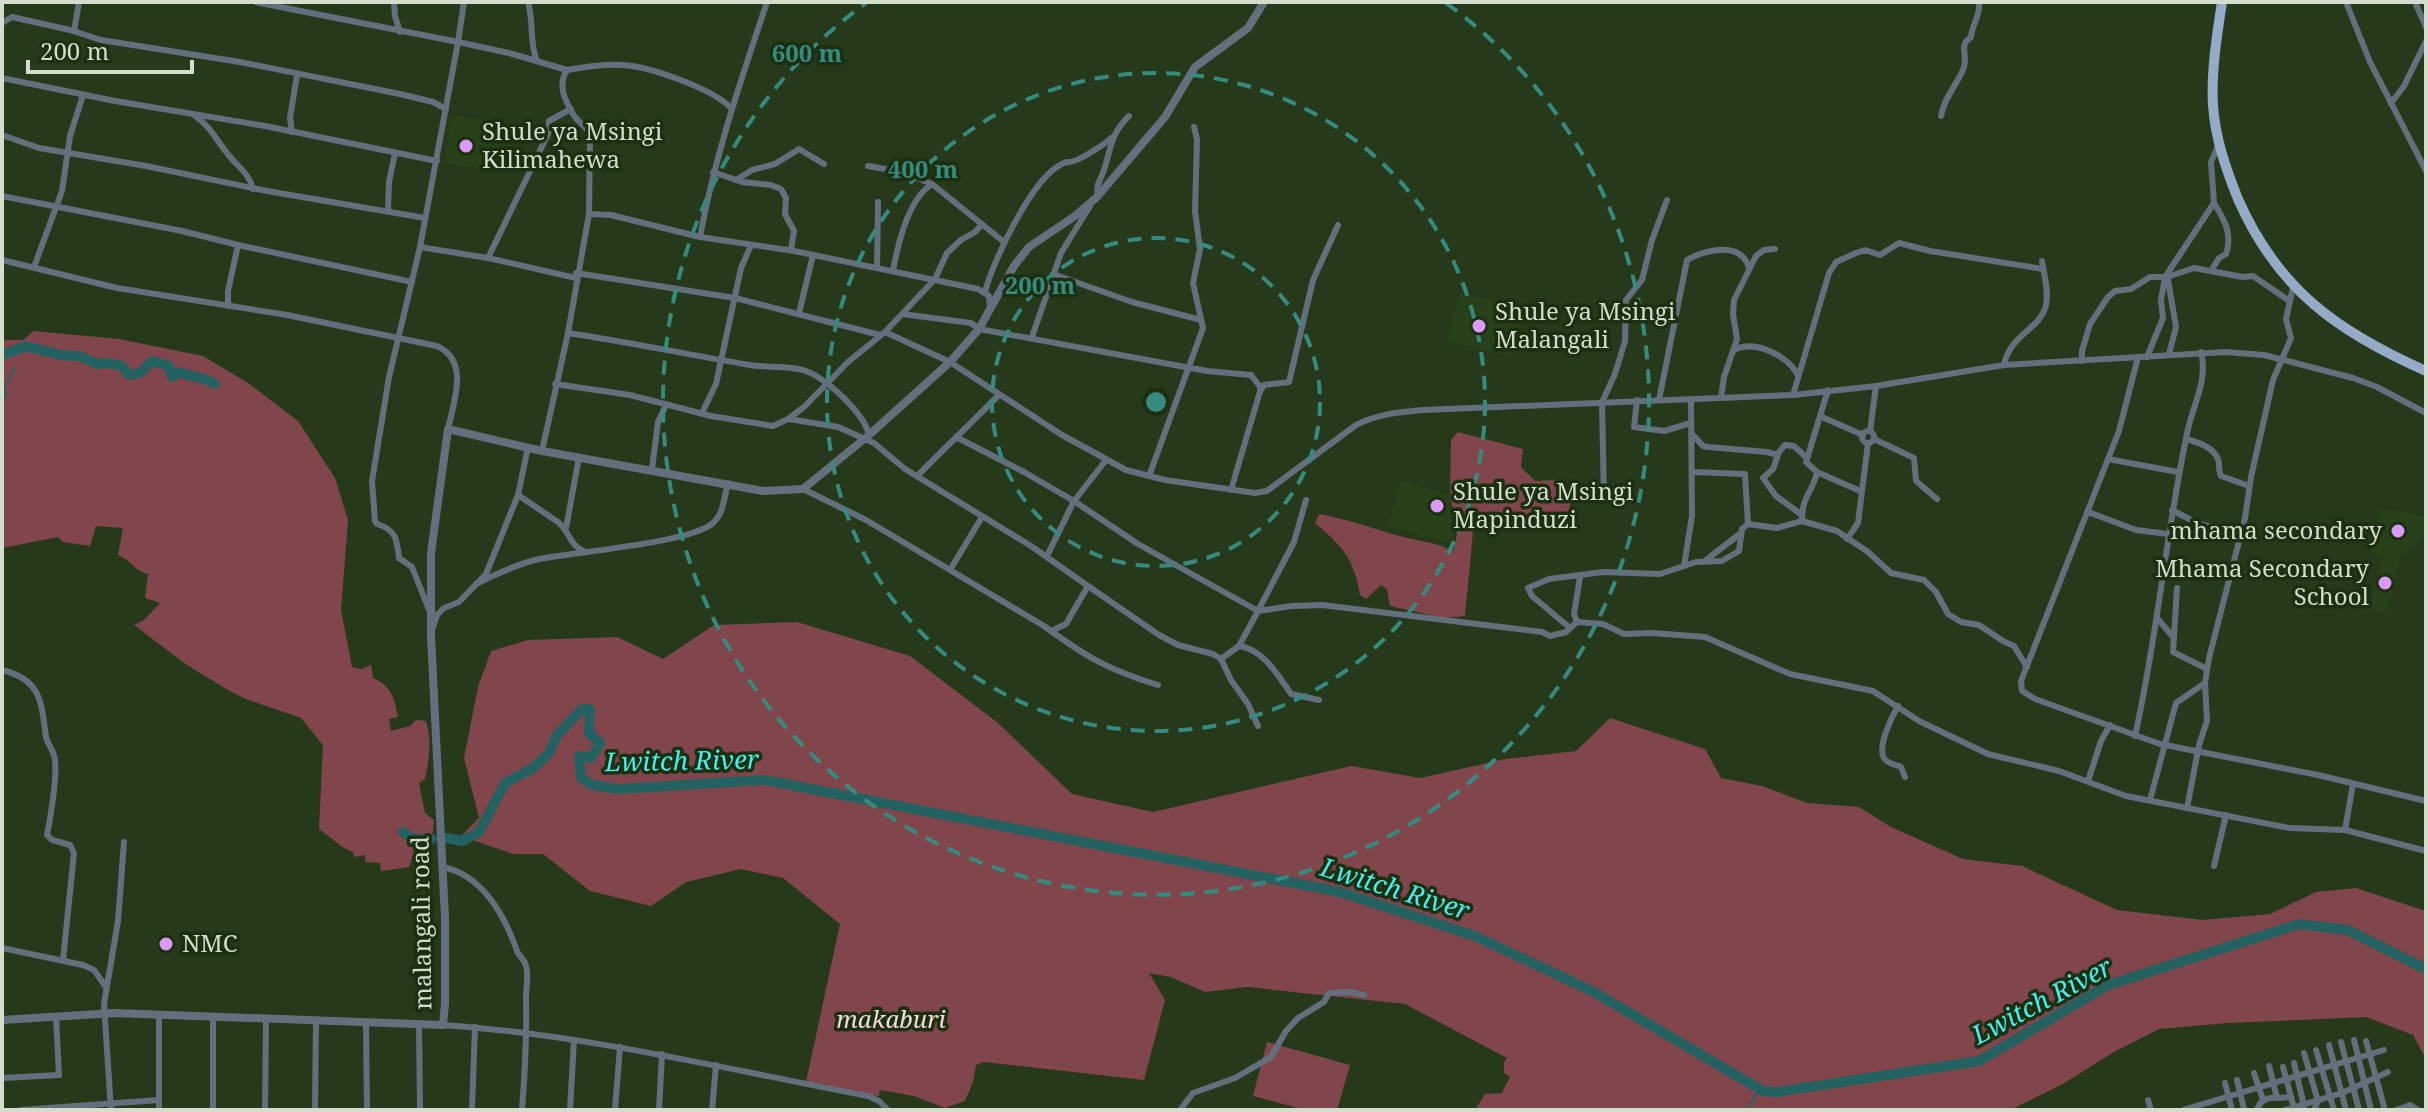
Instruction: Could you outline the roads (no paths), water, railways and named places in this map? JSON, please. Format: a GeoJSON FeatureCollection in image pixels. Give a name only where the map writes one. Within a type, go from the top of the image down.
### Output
{"type":"FeatureCollection","features":[{"type":"Feature","properties":{"kind":"main road"},"geometry":{"type":"LineString","coordinates":[[2222,2],[2212,104],[2230,180],[2245,214],[2270,259],[2293,287],[2319,311],[2351,334],[2426,371]]}},
{"type":"Feature","properties":{"kind":"street"},"geometry":{"type":"LineString","coordinates":[[74,31],[79,2]]}},
{"type":"Feature","properties":{"kind":"street"},"geometry":{"type":"LineString","coordinates":[[255,2],[458,42],[567,70],[599,65],[637,67],[713,93],[731,108]]}},
{"type":"Feature","properties":{"kind":"street"},"geometry":{"type":"LineString","coordinates":[[394,2],[400,32]]}},
{"type":"Feature","properties":{"kind":"street"},"geometry":{"type":"LineString","coordinates":[[431,615],[412,567],[399,558],[396,536],[390,529],[376,523],[372,481],[398,338],[437,161],[464,2]]}},
{"type":"Feature","properties":{"kind":"street"},"geometry":{"type":"LineString","coordinates":[[528,2],[533,23],[533,52],[537,61]]}},
{"type":"Feature","properties":{"kind":"street"},"geometry":{"type":"LineString","coordinates":[[700,237],[713,172],[731,108],[767,2]]}},
{"type":"Feature","properties":{"kind":"street"},"geometry":{"type":"LineString","coordinates":[[1032,337],[1061,253],[1098,196],[1165,117],[1195,67],[1248,28],[1264,2]]}},
{"type":"Feature","properties":{"kind":"street"},"geometry":{"type":"LineString","coordinates":[[1941,116],[1943,105],[1964,67],[1966,58],[1963,48],[1965,41],[1971,37],[1972,25],[1980,11],[1979,2]]}},
{"type":"Feature","properties":{"kind":"street"},"geometry":{"type":"LineString","coordinates":[[2346,2],[2358,35],[2426,171]]}},
{"type":"Feature","properties":{"kind":"street"},"geometry":{"type":"LineString","coordinates":[[2415,2],[2426,27]]}},
{"type":"Feature","properties":{"kind":"street"},"geometry":{"type":"LineString","coordinates":[[2,23],[5,17],[74,31],[101,40],[228,59],[406,95],[446,109]]}},
{"type":"Feature","properties":{"kind":"street"},"geometry":{"type":"LineString","coordinates":[[2391,103],[2404,86],[2426,41]]}},
{"type":"Feature","properties":{"kind":"street"},"geometry":{"type":"LineString","coordinates":[[542,451],[568,333],[589,214],[590,135],[587,127],[574,116],[560,83],[567,70]]}},
{"type":"Feature","properties":{"kind":"street"},"geometry":{"type":"LineString","coordinates":[[292,132],[290,118],[297,75]]}},
{"type":"Feature","properties":{"kind":"street"},"geometry":{"type":"LineString","coordinates":[[2,78],[437,161]]}},
{"type":"Feature","properties":{"kind":"street"},"geometry":{"type":"LineString","coordinates":[[34,267],[62,191],[67,153],[83,95]]}},
{"type":"Feature","properties":{"kind":"street"},"geometry":{"type":"LineString","coordinates":[[488,258],[549,132],[549,121],[571,109]]}},
{"type":"Feature","properties":{"kind":"street"},"geometry":{"type":"LineString","coordinates":[[189,112],[211,129],[248,177],[253,189]]}},
{"type":"Feature","properties":{"kind":"street"},"geometry":{"type":"LineString","coordinates":[[985,292],[1004,242],[1034,193],[1055,169],[1099,149],[1129,116]]}},
{"type":"Feature","properties":{"kind":"street"},"geometry":{"type":"LineString","coordinates":[[1149,476],[1203,334],[1193,283],[1200,249],[1196,226],[1197,139],[1194,127]]}},
{"type":"Feature","properties":{"kind":"street"},"geometry":{"type":"LineString","coordinates":[[2,135],[39,148],[425,218]]}},
{"type":"Feature","properties":{"kind":"street"},"geometry":{"type":"LineString","coordinates":[[1098,196],[1097,185],[1105,168],[1111,138]]}},
{"type":"Feature","properties":{"kind":"street"},"geometry":{"type":"LineString","coordinates":[[2211,271],[2219,258],[2226,254],[2229,241],[2226,224],[2214,203],[2211,162],[2219,142]]}},
{"type":"Feature","properties":{"kind":"street"},"geometry":{"type":"LineString","coordinates":[[736,180],[752,170],[775,164],[799,149],[824,164]]}},
{"type":"Feature","properties":{"kind":"street"},"geometry":{"type":"LineString","coordinates":[[2419,156],[2426,150]]}},
{"type":"Feature","properties":{"kind":"street"},"geometry":{"type":"LineString","coordinates":[[388,210],[390,171],[395,153]]}},
{"type":"Feature","properties":{"kind":"street"},"geometry":{"type":"LineString","coordinates":[[868,166],[902,172],[932,184],[1004,242]]}},
{"type":"Feature","properties":{"kind":"street"},"geometry":{"type":"LineString","coordinates":[[713,172],[781,189],[786,198],[785,214],[794,231],[791,250]]}},
{"type":"Feature","properties":{"kind":"street"},"geometry":{"type":"LineString","coordinates":[[893,271],[899,242],[915,198],[932,184]]}},
{"type":"Feature","properties":{"kind":"street"},"geometry":{"type":"LineString","coordinates":[[2,196],[182,231],[412,282]]}},
{"type":"Feature","properties":{"kind":"street"},"geometry":{"type":"LineString","coordinates":[[803,489],[950,362],[979,329],[1006,279],[1029,247],[1075,216],[1098,196]]}},
{"type":"Feature","properties":{"kind":"street"},"geometry":{"type":"LineString","coordinates":[[1604,499],[1602,402],[1625,341],[1626,300],[1642,280],[1667,200]]}},
{"type":"Feature","properties":{"kind":"street"},"geometry":{"type":"LineString","coordinates":[[877,268],[878,202]]}},
{"type":"Feature","properties":{"kind":"street"},"geometry":{"type":"LineString","coordinates":[[2147,357],[2163,318],[2161,300],[2166,277],[2214,203]]}},
{"type":"Feature","properties":{"kind":"street"},"geometry":{"type":"LineString","coordinates":[[589,214],[611,215],[700,237],[791,250],[935,279],[985,292],[989,296],[990,311]]}},
{"type":"Feature","properties":{"kind":"street"},"geometry":{"type":"LineString","coordinates":[[555,384],[630,395],[769,427],[788,419],[882,334],[935,279],[947,253],[982,224]]}},
{"type":"Feature","properties":{"kind":"street"},"geometry":{"type":"LineString","coordinates":[[1231,490],[1261,388],[1267,383],[1289,382],[1313,280],[1338,225]]}},
{"type":"Feature","properties":{"kind":"street"},"geometry":{"type":"LineString","coordinates":[[1793,395],[1832,266],[1856,253],[1865,250],[1880,255],[1899,243],[2043,269]]}},
{"type":"Feature","properties":{"kind":"street"},"geometry":{"type":"LineString","coordinates":[[228,306],[228,291],[238,245]]}},
{"type":"Feature","properties":{"kind":"street"},"geometry":{"type":"LineString","coordinates":[[702,413],[716,384],[741,268],[751,245]]}},
{"type":"Feature","properties":{"kind":"street"},"geometry":{"type":"LineString","coordinates":[[420,247],[576,275],[735,298],[882,334],[950,362],[999,395],[1126,470],[1255,493],[1267,491],[1317,451],[1370,418],[1423,410],[1793,395],[1876,386],[2004,365],[2201,352],[2250,353],[2361,380],[2426,413]]}},
{"type":"Feature","properties":{"kind":"street"},"geometry":{"type":"LineString","coordinates":[[1721,398],[1737,333],[1733,306],[1749,268],[1761,252],[1775,249]]}},
{"type":"Feature","properties":{"kind":"street"},"geometry":{"type":"LineString","coordinates":[[1659,400],[1687,260],[1700,252],[1732,250],[1743,256],[1749,268]]}},
{"type":"Feature","properties":{"kind":"street"},"geometry":{"type":"LineString","coordinates":[[799,313],[813,255]]}},
{"type":"Feature","properties":{"kind":"street"},"geometry":{"type":"LineString","coordinates":[[2,260],[117,288],[437,346],[455,359],[458,372],[448,429],[542,451],[763,491],[803,489],[866,520],[1105,667],[1158,685]]}},
{"type":"Feature","properties":{"kind":"street"},"geometry":{"type":"LineString","coordinates":[[2004,365],[2006,356],[2019,337],[2037,324],[2043,313],[2047,296],[2042,261]]}},
{"type":"Feature","properties":{"kind":"street"},"geometry":{"type":"LineString","coordinates":[[2082,361],[2090,324],[2112,293],[2131,289],[2150,277],[2166,277],[2191,268],[2256,277],[2289,302]]}},
{"type":"Feature","properties":{"kind":"street"},"geometry":{"type":"LineString","coordinates":[[1053,274],[1132,302],[1201,320]]}},
{"type":"Feature","properties":{"kind":"street"},"geometry":{"type":"LineString","coordinates":[[2166,277],[2175,308],[2176,327],[2169,354]]}},
{"type":"Feature","properties":{"kind":"street"},"geometry":{"type":"LineString","coordinates":[[2187,808],[2207,721],[2207,669],[2246,514],[2249,486],[2273,380],[2291,338],[2286,319],[2293,287]]}},
{"type":"Feature","properties":{"kind":"street"},"geometry":{"type":"LineString","coordinates":[[902,314],[971,323],[979,329],[1190,368],[1251,375],[1261,388]]}},
{"type":"Feature","properties":{"kind":"street"},"geometry":{"type":"LineString","coordinates":[[568,333],[720,360],[803,370],[827,385],[863,419],[866,437]]}},
{"type":"Feature","properties":{"kind":"street"},"geometry":{"type":"LineString","coordinates":[[1734,350],[1753,348],[1780,355],[1789,361],[1798,375]]}},
{"type":"Feature","properties":{"kind":"street"},"geometry":{"type":"LineString","coordinates":[[2135,736],[2157,618],[2178,472],[2204,374],[2201,352]]}},
{"type":"Feature","properties":{"kind":"street"},"geometry":{"type":"LineString","coordinates":[[2138,357],[2125,410],[2108,459],[2027,667],[2021,686],[2025,695],[2166,745],[2426,801]]}},
{"type":"Feature","properties":{"kind":"street"},"geometry":{"type":"LineString","coordinates":[[1876,386],[1863,441],[1871,441],[1914,458],[1916,481],[1937,499]]}},
{"type":"Feature","properties":{"kind":"street"},"geometry":{"type":"LineString","coordinates":[[1828,390],[1807,466],[1860,491]]}},
{"type":"Feature","properties":{"kind":"street"},"geometry":{"type":"LineString","coordinates":[[917,476],[999,395]]}},
{"type":"Feature","properties":{"kind":"street"},"geometry":{"type":"LineString","coordinates":[[1684,566],[1691,524],[1691,399]]}},
{"type":"Feature","properties":{"kind":"street"},"geometry":{"type":"LineString","coordinates":[[1637,400],[1634,427],[1664,431],[1691,423]]}},
{"type":"Feature","properties":{"kind":"street"},"geometry":{"type":"LineString","coordinates":[[652,469],[658,422],[666,405]]}},
{"type":"Feature","properties":{"kind":"street"},"geometry":{"type":"LineString","coordinates":[[1822,417],[1866,433]]}},
{"type":"Feature","properties":{"kind":"street"},"geometry":{"type":"LineString","coordinates":[[788,419],[838,427],[866,437],[892,460],[1047,556],[1168,640],[1221,659],[1258,726]]}},
{"type":"Feature","properties":{"kind":"street","name":"malangali road"},"geometry":{"type":"LineString","coordinates":[[2,1020],[159,1014],[443,1025],[446,981],[431,636],[431,553],[448,429]]}},
{"type":"Feature","properties":{"kind":"street"},"geometry":{"type":"LineString","coordinates":[[1692,434],[1703,446],[1778,455]]}},
{"type":"Feature","properties":{"kind":"street"},"geometry":{"type":"LineString","coordinates":[[956,437],[1074,501],[1138,544],[1258,611],[1322,605],[1542,632],[1550,636],[1566,632],[1577,622],[1603,624],[1624,634],[1705,637],[1790,674],[1873,691],[1919,721],[1979,751],[2042,766],[2112,792],[2289,828],[2345,830],[2426,851]]}},
{"type":"Feature","properties":{"kind":"street"},"geometry":{"type":"LineString","coordinates":[[2186,439],[2213,452],[2219,462],[2218,472],[2221,476],[2249,486]]}},
{"type":"Feature","properties":{"kind":"street"},"geometry":{"type":"LineString","coordinates":[[1847,539],[1858,523],[1860,491],[1871,441]]}},
{"type":"Feature","properties":{"kind":"street"},"geometry":{"type":"LineString","coordinates":[[1807,458],[1789,444],[1782,447],[1775,465],[1764,480],[1776,496],[1802,518],[1828,527],[1876,558],[1891,573],[1928,582],[1948,614],[1961,622],[1979,625],[2014,646],[2027,667]]}},
{"type":"Feature","properties":{"kind":"street"},"geometry":{"type":"LineString","coordinates":[[431,636],[437,615],[444,608],[459,602],[486,574],[518,495],[528,447]]}},
{"type":"Feature","properties":{"kind":"street"},"geometry":{"type":"LineString","coordinates":[[566,530],[579,457]]}},
{"type":"Feature","properties":{"kind":"street"},"geometry":{"type":"LineString","coordinates":[[2108,459],[2178,472]]}},
{"type":"Feature","properties":{"kind":"street"},"geometry":{"type":"LineString","coordinates":[[1047,556],[1074,501],[1106,460]]}},
{"type":"Feature","properties":{"kind":"street"},"geometry":{"type":"LineString","coordinates":[[1692,472],[1745,474],[1748,524]]}},
{"type":"Feature","properties":{"kind":"street"},"geometry":{"type":"LineString","coordinates":[[1802,518],[1802,502],[1815,482],[1817,472]]}},
{"type":"Feature","properties":{"kind":"street"},"geometry":{"type":"LineString","coordinates":[[476,584],[527,563],[674,537],[708,527],[720,513],[728,483]]}},
{"type":"Feature","properties":{"kind":"street"},"geometry":{"type":"LineString","coordinates":[[518,495],[558,522],[566,530],[570,541],[585,552]]}},
{"type":"Feature","properties":{"kind":"street"},"geometry":{"type":"LineString","coordinates":[[1221,659],[1239,646],[1258,611],[1294,542],[1306,500]]}},
{"type":"Feature","properties":{"kind":"street"},"geometry":{"type":"LineString","coordinates":[[2172,510],[2199,524],[2240,532]]}},
{"type":"Feature","properties":{"kind":"street"},"geometry":{"type":"LineString","coordinates":[[2088,512],[2136,530],[2168,534]]}},
{"type":"Feature","properties":{"kind":"street"},"geometry":{"type":"LineString","coordinates":[[950,570],[982,517]]}},
{"type":"Feature","properties":{"kind":"street"},"geometry":{"type":"LineString","coordinates":[[1570,628],[1532,596],[1528,588],[1549,579],[1615,572],[1660,574],[1703,562],[1722,561],[1738,552],[1743,527],[1748,524],[1777,528],[1802,518]]}},
{"type":"Feature","properties":{"kind":"street"},"geometry":{"type":"LineString","coordinates":[[1703,562],[1741,533]]}},
{"type":"Feature","properties":{"kind":"street"},"geometry":{"type":"LineString","coordinates":[[1577,622],[1574,614],[1580,577]]}},
{"type":"Feature","properties":{"kind":"street"},"geometry":{"type":"LineString","coordinates":[[1051,631],[1066,624],[1088,586]]}},
{"type":"Feature","properties":{"kind":"street"},"geometry":{"type":"LineString","coordinates":[[2177,588],[2174,653],[2207,669]]}},
{"type":"Feature","properties":{"kind":"street"},"geometry":{"type":"LineString","coordinates":[[2157,618],[2174,638]]}},
{"type":"Feature","properties":{"kind":"street"},"geometry":{"type":"LineString","coordinates":[[1239,646],[1259,653],[1291,694],[1319,700]]}},
{"type":"Feature","properties":{"kind":"street"},"geometry":{"type":"LineString","coordinates":[[2,670],[23,679],[40,696],[47,740],[55,757],[56,782],[47,835],[52,840],[70,845],[74,853],[63,960]]}},
{"type":"Feature","properties":{"kind":"street"},"geometry":{"type":"LineString","coordinates":[[2150,800],[2176,703],[2205,683]]}},
{"type":"Feature","properties":{"kind":"street"},"geometry":{"type":"LineString","coordinates":[[1898,706],[1887,731],[1883,753],[1886,760],[1901,767],[1905,777]]}},
{"type":"Feature","properties":{"kind":"street"},"geometry":{"type":"LineString","coordinates":[[2088,781],[2101,741],[2110,725]]}},
{"type":"Feature","properties":{"kind":"street"},"geometry":{"type":"LineString","coordinates":[[2345,830],[2353,784]]}},
{"type":"Feature","properties":{"kind":"street"},"geometry":{"type":"LineString","coordinates":[[2214,866],[2226,815]]}},
{"type":"Feature","properties":{"kind":"street"},"geometry":{"type":"LineString","coordinates":[[111,1106],[104,1014],[118,921],[124,842]]}},
{"type":"Feature","properties":{"kind":"street"},"geometry":{"type":"LineString","coordinates":[[442,867],[469,879],[500,910],[518,954],[526,963],[528,1032],[522,1110]]}},
{"type":"Feature","properties":{"kind":"street"},"geometry":{"type":"LineString","coordinates":[[2,948],[63,960],[94,970],[106,987]]}},
{"type":"Feature","properties":{"kind":"street"},"geometry":{"type":"LineString","coordinates":[[1180,1110],[1193,1093],[1235,1078],[1271,1057],[1286,1031],[1315,1005],[1324,1002],[1329,993],[1364,995]]}},
{"type":"Feature","properties":{"kind":"street"},"geometry":{"type":"LineString","coordinates":[[159,1014],[159,1110]]}},
{"type":"Feature","properties":{"kind":"street"},"geometry":{"type":"LineString","coordinates":[[213,1016],[213,1110]]}},
{"type":"Feature","properties":{"kind":"street"},"geometry":{"type":"LineString","coordinates":[[2,1078],[59,1075],[56,1017]]}},
{"type":"Feature","properties":{"kind":"street"},"geometry":{"type":"LineString","coordinates":[[265,1110],[266,1018]]}},
{"type":"Feature","properties":{"kind":"street"},"geometry":{"type":"LineString","coordinates":[[315,1110],[316,1020]]}},
{"type":"Feature","properties":{"kind":"street"},"geometry":{"type":"LineString","coordinates":[[366,1022],[367,1110]]}},
{"type":"Feature","properties":{"kind":"street"},"geometry":{"type":"LineString","coordinates":[[443,1025],[528,1032],[662,1054],[868,1096],[888,1110]]}},
{"type":"Feature","properties":{"kind":"street"},"geometry":{"type":"LineString","coordinates":[[419,1026],[420,1110]]}},
{"type":"Feature","properties":{"kind":"street"},"geometry":{"type":"LineString","coordinates":[[472,1110],[475,1027]]}},
{"type":"Feature","properties":{"kind":"street"},"geometry":{"type":"LineString","coordinates":[[570,1110],[574,1040]]}},
{"type":"Feature","properties":{"kind":"street"},"geometry":{"type":"LineString","coordinates":[[2354,1040],[2371,1110]]}},
{"type":"Feature","properties":{"kind":"street"},"geometry":{"type":"LineString","coordinates":[[2366,1041],[2385,1110]]}},
{"type":"Feature","properties":{"kind":"street"},"geometry":{"type":"LineString","coordinates":[[2341,1042],[2359,1110]]}},
{"type":"Feature","properties":{"kind":"street"},"geometry":{"type":"LineString","coordinates":[[2329,1045],[2346,1110]]}},
{"type":"Feature","properties":{"kind":"street"},"geometry":{"type":"LineString","coordinates":[[615,1110],[620,1047]]}},
{"type":"Feature","properties":{"kind":"street"},"geometry":{"type":"LineString","coordinates":[[2316,1050],[2334,1110]]}},
{"type":"Feature","properties":{"kind":"street"},"geometry":{"type":"LineString","coordinates":[[2183,1110],[2384,1050]]}},
{"type":"Feature","properties":{"kind":"street"},"geometry":{"type":"LineString","coordinates":[[2304,1053],[2322,1110]]}},
{"type":"Feature","properties":{"kind":"street"},"geometry":{"type":"LineString","coordinates":[[659,1110],[662,1054]]}},
{"type":"Feature","properties":{"kind":"street"},"geometry":{"type":"LineString","coordinates":[[2294,1063],[2305,1107]]}},
{"type":"Feature","properties":{"kind":"street"},"geometry":{"type":"LineString","coordinates":[[712,1110],[716,1065]]}},
{"type":"Feature","properties":{"kind":"street"},"geometry":{"type":"LineString","coordinates":[[2269,1066],[2277,1098]]}},
{"type":"Feature","properties":{"kind":"street"},"geometry":{"type":"LineString","coordinates":[[2283,1067],[2294,1108]]}},
{"type":"Feature","properties":{"kind":"street"},"geometry":{"type":"LineString","coordinates":[[2285,1110],[2305,1107],[2388,1072]]}},
{"type":"Feature","properties":{"kind":"street"},"geometry":{"type":"LineString","coordinates":[[2254,1073],[2263,1100]]}},
{"type":"Feature","properties":{"kind":"street"},"geometry":{"type":"LineString","coordinates":[[2237,1080],[2242,1110],[2255,1110],[2269,1097],[2291,1097]]}},
{"type":"Feature","properties":{"kind":"street"},"geometry":{"type":"LineString","coordinates":[[2225,1083],[2232,1110]]}},
{"type":"Feature","properties":{"kind":"street"},"geometry":{"type":"LineString","coordinates":[[21,1110],[111,1106],[159,1100]]}},
{"type":"Feature","properties":{"kind":"street"},"geometry":{"type":"LineString","coordinates":[[2148,1100],[2151,1110]]}},
{"type":"Feature","properties":{"kind":"street"},"geometry":{"type":"LineString","coordinates":[[2314,1110],[2319,1100]]}},
{"type":"Feature","properties":{"kind":"street"},"geometry":{"type":"LineString","coordinates":[[2396,1110],[2410,1105],[2418,1110]]}},
{"type":"Feature","properties":{"kind":"waterway"},"geometry":{"type":"LineString","coordinates":[[2,355],[26,346],[60,355],[80,356],[97,364],[122,366],[129,375],[140,373],[152,361],[169,366],[172,377],[180,372],[215,384]]}},
{"type":"Feature","properties":{"kind":"waterway"},"geometry":{"type":"LineString","coordinates":[[2,401],[6,396],[4,386],[15,368]]}},
{"type":"Feature","properties":{"kind":"waterway","name":"Lwitch River"},"geometry":{"type":"LineString","coordinates":[[446,838],[462,841],[479,832],[505,783],[533,768],[549,753],[557,735],[582,709],[590,709],[589,733],[600,743],[591,758],[579,756],[581,778],[593,785],[618,789],[765,780],[1340,892],[1475,936],[1594,992],[1763,1091],[1776,1092],[1979,1061],[2108,985],[2299,924],[2348,930],[2426,969]]}},
{"type":"Feature","properties":{"kind":"waterway"},"geometry":{"type":"LineString","coordinates":[[403,832],[414,839],[432,839]]}},
{"type":"Feature","properties":{"kind":"waterway"},"geometry":{"type":"LineString","coordinates":[[1747,1110],[1756,1094],[1763,1091]]}},
{"type":"Feature","properties":{"kind":"place","name":"Shule ya Msingi Kilimahewa"},"geometry":{"type":"Point","coordinates":[466,146]}},
{"type":"Feature","properties":{"kind":"place","name":"Shule ya Msingi Malangali"},"geometry":{"type":"Point","coordinates":[1479,326]}},
{"type":"Feature","properties":{"kind":"place","name":"Shule ya Msingi Mapinduzi"},"geometry":{"type":"Point","coordinates":[1437,506]}},
{"type":"Feature","properties":{"kind":"place","name":"mhama secondary"},"geometry":{"type":"Point","coordinates":[2398,531]}},
{"type":"Feature","properties":{"kind":"place","name":"Mhama Secondary School"},"geometry":{"type":"Point","coordinates":[2385,583]}},
{"type":"Feature","properties":{"kind":"place","name":"NMC"},"geometry":{"type":"Point","coordinates":[166,944]}},
{"type":"Feature","properties":{"kind":"park label","name":"makaburi"},"geometry":{"type":"Point","coordinates":[891,1020]}}]}
